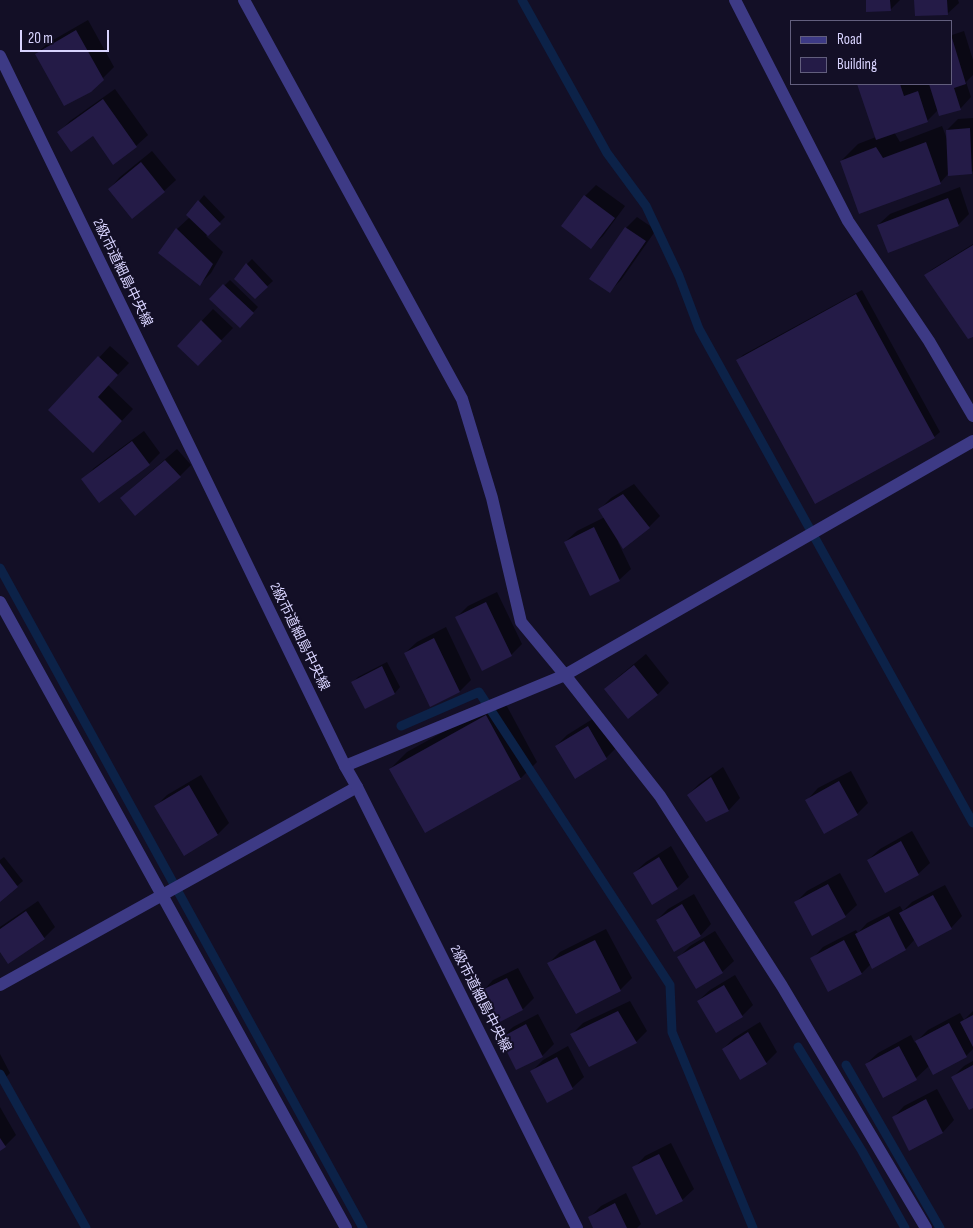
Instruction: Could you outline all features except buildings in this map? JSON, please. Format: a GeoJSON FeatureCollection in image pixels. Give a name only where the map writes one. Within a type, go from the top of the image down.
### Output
{"type":"FeatureCollection","features":[{"type":"Feature","properties":{"kind":"street"},"geometry":{"type":"LineString","coordinates":[[244,0],[462,399],[492,498],[520,622],[565,675],[660,796],[782,986],[926,1228]]}},
{"type":"Feature","properties":{"kind":"street"},"geometry":{"type":"LineString","coordinates":[[735,0],[848,221],[930,341],[973,416]]}},
{"type":"Feature","properties":{"kind":"street","name":"2級市道細島中央線"},"geometry":{"type":"LineString","coordinates":[[0,56],[345,766],[577,1228]]}},
{"type":"Feature","properties":{"kind":"street"},"geometry":{"type":"LineString","coordinates":[[345,766],[565,675],[973,441]]}},
{"type":"Feature","properties":{"kind":"street"},"geometry":{"type":"LineString","coordinates":[[0,602],[346,1228]]}},
{"type":"Feature","properties":{"kind":"street"},"geometry":{"type":"LineString","coordinates":[[0,986],[357,787]]}},
{"type":"Feature","properties":{"kind":"waterway"},"geometry":{"type":"LineString","coordinates":[[522,0],[607,153],[646,206],[679,276],[699,329],[973,823]]}},
{"type":"Feature","properties":{"kind":"waterway"},"geometry":{"type":"LineString","coordinates":[[0,568],[363,1228]]}},
{"type":"Feature","properties":{"kind":"waterway"},"geometry":{"type":"LineString","coordinates":[[401,726],[479,692],[670,985],[672,1032],[753,1228]]}},
{"type":"Feature","properties":{"kind":"waterway"},"geometry":{"type":"LineString","coordinates":[[798,1047],[862,1151],[905,1228]]}},
{"type":"Feature","properties":{"kind":"waterway"},"geometry":{"type":"LineString","coordinates":[[846,1065],[940,1228]]}},
{"type":"Feature","properties":{"kind":"waterway"},"geometry":{"type":"LineString","coordinates":[[0,1074],[86,1228]]}}]}
